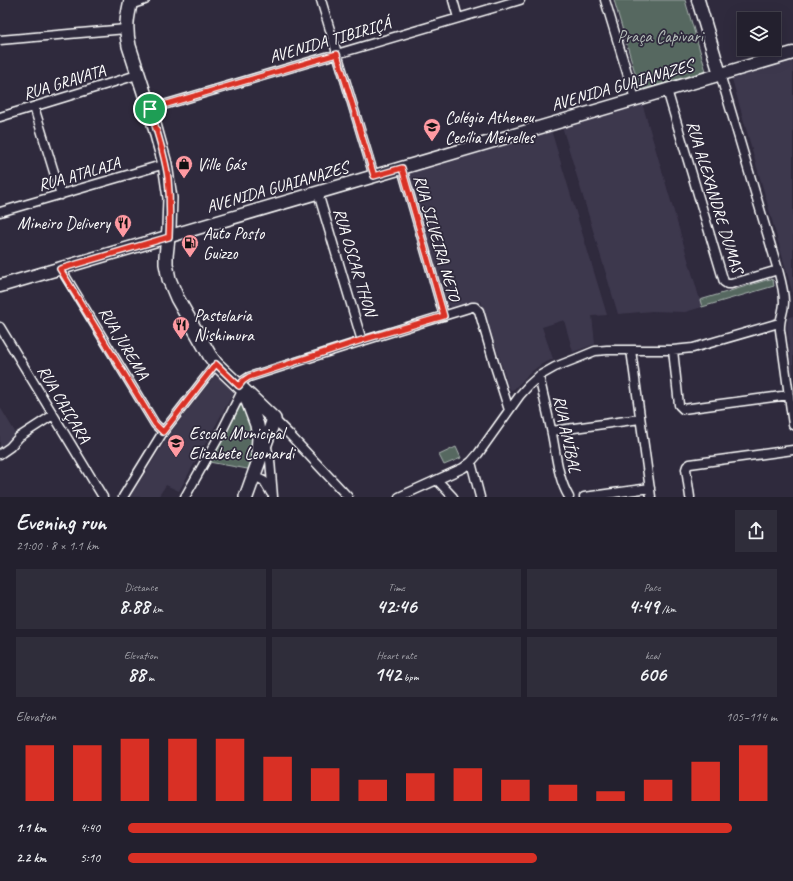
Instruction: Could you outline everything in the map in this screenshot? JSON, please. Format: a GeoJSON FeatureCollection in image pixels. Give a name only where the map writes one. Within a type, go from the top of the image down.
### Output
{"type":"FeatureCollection","features":[{"type":"Feature","properties":{"kind":"main road"},"geometry":{"type":"LineString","coordinates":[[698,0],[720,74]]}},
{"type":"Feature","properties":{"kind":"main road"},"geometry":{"type":"LineString","coordinates":[[130,2],[126,22],[128,46],[162,148],[170,198],[169,237],[166,248],[166,264],[170,284],[205,348],[216,364],[272,418]]}},
{"type":"Feature","properties":{"kind":"main road","name":"AVENIDA GUAIANAZES"},"geometry":{"type":"LineString","coordinates":[[0,286],[793,53]]}},
{"type":"Feature","properties":{"kind":"main road"},"geometry":{"type":"LineString","coordinates":[[242,389],[257,424],[259,446],[255,473]]}},
{"type":"Feature","properties":{"kind":"main road"},"geometry":{"type":"LineString","coordinates":[[257,424],[272,418]]}},
{"type":"Feature","properties":{"kind":"main road"},"geometry":{"type":"LineString","coordinates":[[246,497],[266,443],[272,418]]}},
{"type":"Feature","properties":{"kind":"street"},"geometry":{"type":"LineString","coordinates":[[130,2],[145,0]]}},
{"type":"Feature","properties":{"kind":"street"},"geometry":{"type":"LineString","coordinates":[[321,0],[374,176]]}},
{"type":"Feature","properties":{"kind":"street"},"geometry":{"type":"LineString","coordinates":[[453,0],[458,18]]}},
{"type":"Feature","properties":{"kind":"street","name":"AVENIDA TIBIRIÇÁ"},"geometry":{"type":"LineString","coordinates":[[150,109],[520,0]]}},
{"type":"Feature","properties":{"kind":"street"},"geometry":{"type":"LineString","coordinates":[[605,0],[635,99]]}},
{"type":"Feature","properties":{"kind":"street"},"geometry":{"type":"LineString","coordinates":[[0,40],[126,29]]}},
{"type":"Feature","properties":{"kind":"street"},"geometry":{"type":"LineString","coordinates":[[720,74],[784,293],[784,303],[779,323],[793,425]]}},
{"type":"Feature","properties":{"kind":"street","name":"RUA GRAVATA"},"geometry":{"type":"LineString","coordinates":[[0,117],[137,75]]}},
{"type":"Feature","properties":{"kind":"street","name":"RUA ALEXANDRE DUMAS"},"geometry":{"type":"LineString","coordinates":[[667,90],[724,282],[731,284],[778,270]]}},
{"type":"Feature","properties":{"kind":"street"},"geometry":{"type":"LineString","coordinates":[[34,107],[61,195]]}},
{"type":"Feature","properties":{"kind":"street","name":"RUA ATALAIA"},"geometry":{"type":"LineString","coordinates":[[0,212],[165,164]]}},
{"type":"Feature","properties":{"kind":"street","name":"RUA SILVEIRA NETO"},"geometry":{"type":"LineString","coordinates":[[402,168],[444,316]]}},
{"type":"Feature","properties":{"kind":"street","name":"RUA OSCAR THON"},"geometry":{"type":"LineString","coordinates":[[318,193],[362,340]]}},
{"type":"Feature","properties":{"kind":"street","name":"RUA JUREMA"},"geometry":{"type":"LineString","coordinates":[[60,269],[155,424],[163,432]]}},
{"type":"Feature","properties":{"kind":"street"},"geometry":{"type":"LineString","coordinates":[[184,497],[220,435],[242,389],[243,381],[249,377],[362,340],[472,307],[475,307],[479,311],[509,410]]}},
{"type":"Feature","properties":{"kind":"street"},"geometry":{"type":"LineString","coordinates":[[399,497],[463,468],[471,462],[520,395],[539,376],[560,365],[596,352],[607,350],[673,350],[693,348],[779,323]]}},
{"type":"Feature","properties":{"kind":"street","name":"RUA CAIÇARA"},"geometry":{"type":"LineString","coordinates":[[0,327],[103,497]]}},
{"type":"Feature","properties":{"kind":"street"},"geometry":{"type":"LineString","coordinates":[[631,350],[651,497]]}},
{"type":"Feature","properties":{"kind":"street"},"geometry":{"type":"LineString","coordinates":[[673,350],[678,403],[683,409],[789,395]]}},
{"type":"Feature","properties":{"kind":"street"},"geometry":{"type":"LineString","coordinates":[[123,497],[163,432],[216,364]]}},
{"type":"Feature","properties":{"kind":"street","name":"RUA ANÍBAL"},"geometry":{"type":"LineString","coordinates":[[539,376],[562,482],[569,497]]}},
{"type":"Feature","properties":{"kind":"street"},"geometry":{"type":"LineString","coordinates":[[0,454],[10,447],[19,437],[54,415]]}},
{"type":"Feature","properties":{"kind":"street"},"geometry":{"type":"LineString","coordinates":[[272,418],[348,497]]}},
{"type":"Feature","properties":{"kind":"street"},"geometry":{"type":"LineString","coordinates":[[552,431],[640,419]]}},
{"type":"Feature","properties":{"kind":"street"},"geometry":{"type":"LineString","coordinates":[[266,443],[270,460],[273,497]]}},
{"type":"Feature","properties":{"kind":"street"},"geometry":{"type":"LineString","coordinates":[[690,497],[686,469],[690,464],[793,450]]}},
{"type":"Feature","properties":{"kind":"street"},"geometry":{"type":"LineString","coordinates":[[471,462],[480,497]]}},
{"type":"Feature","properties":{"kind":"street"},"geometry":{"type":"LineString","coordinates":[[255,473],[267,485],[273,497]]}},
{"type":"Feature","properties":{"kind":"street"},"geometry":{"type":"LineString","coordinates":[[437,480],[453,497]]}},
{"type":"Feature","properties":{"kind":"street"},"geometry":{"type":"LineString","coordinates":[[584,497],[650,488]]}},
{"type":"Feature","properties":{"kind":"shaded area"},"geometry":{"type":"Polygon","coordinates":[[[793,60],[793,294],[732,79],[733,77],[793,60]]]}},
{"type":"Feature","properties":{"kind":"shaded area"},"geometry":{"type":"Polygon","coordinates":[[[642,103],[702,307],[685,312],[652,311],[618,314],[562,126],[642,103]]]}},
{"type":"Feature","properties":{"kind":"shaded area"},"geometry":{"type":"Polygon","coordinates":[[[551,130],[607,315],[592,316],[595,344],[573,352],[564,320],[542,327],[553,359],[532,371],[514,389],[511,390],[509,388],[481,301],[453,308],[446,304],[408,172],[551,130]]]}},
{"type":"Feature","properties":{"kind":"shaded area"},"geometry":{"type":"Polygon","coordinates":[[[793,316],[793,378],[787,327],[788,318],[793,316]]]}},
{"type":"Feature","properties":{"kind":"shaded area","name":"Escola Municipal Elizabete Leonardi"},"geometry":{"type":"Polygon","coordinates":[[[220,376],[233,388],[233,394],[179,491],[166,485],[158,497],[130,497],[172,431],[214,377],[220,376]]]}},
{"type":"Feature","properties":{"kind":"shaded area"},"geometry":{"type":"Polygon","coordinates":[[[0,407],[15,432],[6,444],[0,448],[0,407]]]}},
{"type":"Feature","properties":{"kind":"green space","name":"Praça Capivari"},"geometry":{"type":"Polygon","coordinates":[[[614,0],[685,0],[706,71],[640,90],[614,0]]]}},
{"type":"Feature","properties":{"kind":"green space"},"geometry":{"type":"Polygon","coordinates":[[[770,279],[773,280],[774,286],[702,307],[700,300],[770,279]]]}},
{"type":"Feature","properties":{"kind":"green space"},"geometry":{"type":"Polygon","coordinates":[[[243,401],[255,432],[253,470],[209,462],[243,401]]]}},
{"type":"Feature","properties":{"kind":"green space"},"geometry":{"type":"Polygon","coordinates":[[[456,447],[461,458],[444,465],[439,455],[456,447]]]}},
{"type":"Feature","properties":{"kind":"place","name":"Colégio Atheneu Cecília Meirelles"},"geometry":{"type":"Point","coordinates":[432,142]}},
{"type":"Feature","properties":{"kind":"place","name":"Ville Gás"},"geometry":{"type":"Point","coordinates":[184,179]}},
{"type":"Feature","properties":{"kind":"place","name":"Mineiro Delivery"},"geometry":{"type":"Point","coordinates":[123,238]}},
{"type":"Feature","properties":{"kind":"place","name":"Auto Posto Guizzo"},"geometry":{"type":"Point","coordinates":[190,258]}},
{"type":"Feature","properties":{"kind":"place","name":"Pastelaria Nishimura"},"geometry":{"type":"Point","coordinates":[181,340]}},
{"type":"Feature","properties":{"kind":"place","name":"Escola Municipal Elizabete Leonardi"},"geometry":{"type":"Point","coordinates":[176,458]}},
{"type":"Feature","properties":{"kind":"route"},"geometry":{"type":"LineString","coordinates":[[337,54],[374,176],[402,168],[444,316],[362,340],[249,377],[239,386],[216,364],[163,432],[155,424],[60,269],[169,237],[170,198],[168,178],[162,148],[150,109],[337,54]]}}]}
